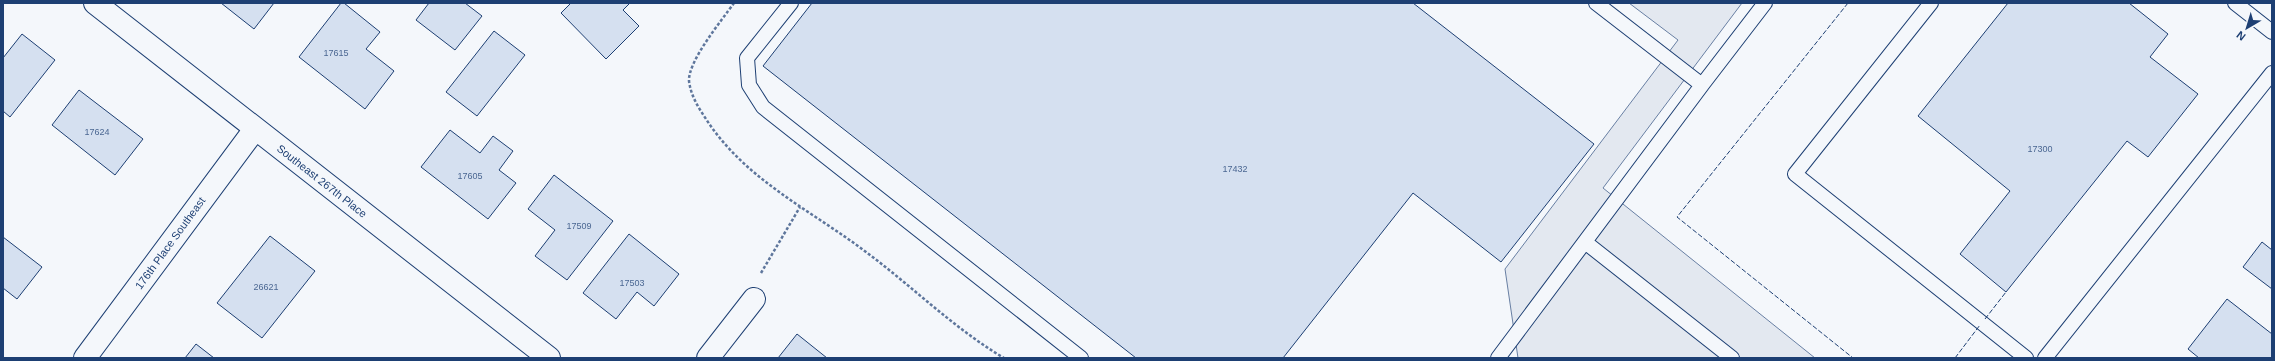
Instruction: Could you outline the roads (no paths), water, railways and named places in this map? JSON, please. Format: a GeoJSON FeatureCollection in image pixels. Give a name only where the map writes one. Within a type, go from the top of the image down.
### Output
{"type":"FeatureCollection","features":[{"type":"Feature","properties":{"kind":"street","name":"Southeast 267th Place"},"geometry":{"type":"LineString","coordinates":[[94,3],[549,358]]}},
{"type":"Feature","properties":{"kind":"street","name":"176th Place Southeast"},"geometry":{"type":"LineString","coordinates":[[85,358],[255,129]]}},
{"type":"Feature","properties":{"kind":"street"},"geometry":{"type":"LineString","coordinates":[[708,358],[754,299]]}},
{"type":"Feature","properties":{"kind":"lane"},"geometry":{"type":"LineString","coordinates":[[791,3],[747,58],[749,85],[763,108],[1081,358]]}},
{"type":"Feature","properties":{"kind":"lane"},"geometry":{"type":"LineString","coordinates":[[1596,3],[1702,85]]}},
{"type":"Feature","properties":{"kind":"lane"},"geometry":{"type":"LineString","coordinates":[[1498,358],[1765,3]]}},
{"type":"Feature","properties":{"kind":"lane"},"geometry":{"type":"LineString","coordinates":[[1931,3],[1795,174],[2026,358]]}},
{"type":"Feature","properties":{"kind":"lane"},"geometry":{"type":"LineString","coordinates":[[2236,3],[2272,32]]}},
{"type":"Feature","properties":{"kind":"lane"},"geometry":{"type":"LineString","coordinates":[[2045,358],[2272,73]]}},
{"type":"Feature","properties":{"kind":"lane"},"geometry":{"type":"LineString","coordinates":[[1585,242],[1732,358]]}}]}
